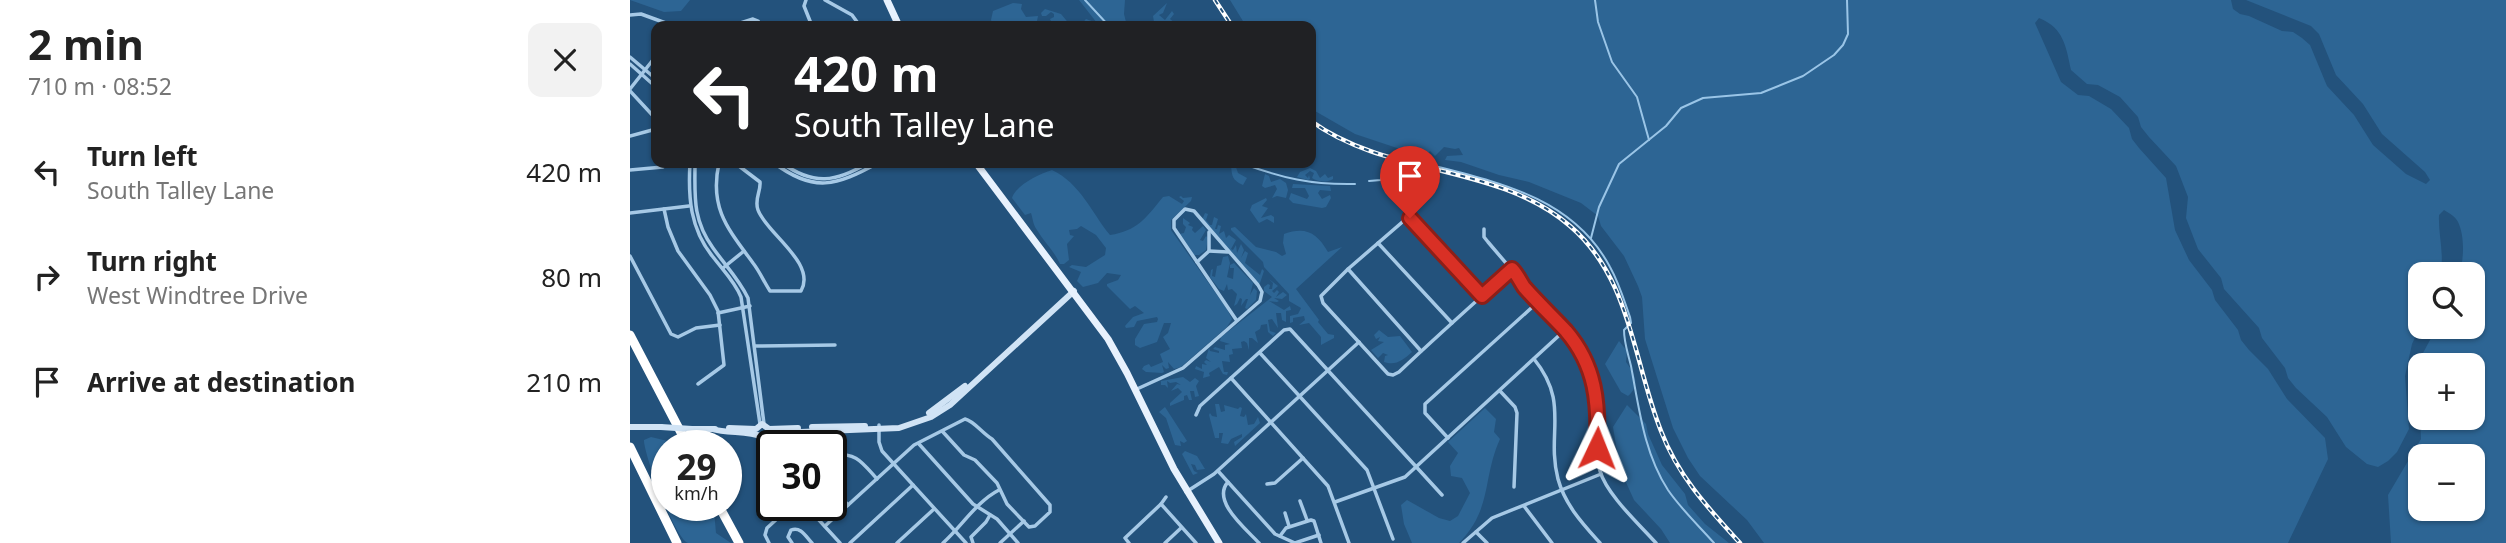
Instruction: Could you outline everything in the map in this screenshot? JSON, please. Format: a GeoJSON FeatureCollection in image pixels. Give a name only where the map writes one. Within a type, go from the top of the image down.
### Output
{"type":"FeatureCollection","features":[{"type":"Feature","properties":{"kind":"highway"},"geometry":{"type":"LineString","coordinates":[[630,335],[680,430]]}},
{"type":"Feature","properties":{"kind":"highway"},"geometry":{"type":"LineString","coordinates":[[630,447],[677,543]]}},
{"type":"Feature","properties":{"kind":"highway"},"geometry":{"type":"LineString","coordinates":[[727,521],[739,543]]}},
{"type":"Feature","properties":{"kind":"main road"},"geometry":{"type":"LineString","coordinates":[[887,0],[897,21]]}},
{"type":"Feature","properties":{"kind":"main road"},"geometry":{"type":"LineString","coordinates":[[980,168],[1074,291],[1113,347],[1186,492],[1219,543]]}},
{"type":"Feature","properties":{"kind":"street"},"geometry":{"type":"LineString","coordinates":[[825,0],[852,15],[856,21]]}},
{"type":"Feature","properties":{"kind":"street"},"geometry":{"type":"LineString","coordinates":[[805,2],[811,21]]}},
{"type":"Feature","properties":{"kind":"street"},"geometry":{"type":"LineString","coordinates":[[630,15],[641,14],[657,21]]}},
{"type":"Feature","properties":{"kind":"street"},"geometry":{"type":"LineString","coordinates":[[630,57],[651,80]]}},
{"type":"Feature","properties":{"kind":"street"},"geometry":{"type":"LineString","coordinates":[[651,63],[630,90],[651,113]]}},
{"type":"Feature","properties":{"kind":"street"},"geometry":{"type":"LineString","coordinates":[[630,64],[651,76]]}},
{"type":"Feature","properties":{"kind":"street"},"geometry":{"type":"LineString","coordinates":[[630,136],[651,130]]}},
{"type":"Feature","properties":{"kind":"street"},"geometry":{"type":"LineString","coordinates":[[630,170],[652,168]]}},
{"type":"Feature","properties":{"kind":"street"},"geometry":{"type":"LineString","coordinates":[[692,168],[692,205],[699,235],[740,283],[750,306],[762,430]]}},
{"type":"Feature","properties":{"kind":"street"},"geometry":{"type":"LineString","coordinates":[[718,168],[716,188],[719,210],[729,232],[770,291],[802,290],[804,285],[799,264],[758,209],[757,197],[761,184],[743,168]]}},
{"type":"Feature","properties":{"kind":"street"},"geometry":{"type":"LineString","coordinates":[[781,168],[804,181],[819,184],[846,180],[869,168]]}},
{"type":"Feature","properties":{"kind":"street"},"geometry":{"type":"LineString","coordinates":[[790,168],[802,175],[830,179],[846,176],[860,168]]}},
{"type":"Feature","properties":{"kind":"street"},"geometry":{"type":"LineString","coordinates":[[630,214],[692,205]]}},
{"type":"Feature","properties":{"kind":"street"},"geometry":{"type":"LineString","coordinates":[[1136,390],[1183,368],[1260,301],[1262,292],[1258,285],[1190,208],[1185,209],[1173,223],[1174,230],[1237,321]]}},
{"type":"Feature","properties":{"kind":"street"},"geometry":{"type":"LineString","coordinates":[[664,209],[667,227],[678,251],[710,295],[718,313],[724,365],[698,384]]}},
{"type":"Feature","properties":{"kind":"street"},"geometry":{"type":"LineString","coordinates":[[1482,296],[1410,218],[1404,220],[1348,269],[1321,296],[1323,303],[1392,375],[1399,372],[1512,269]]}},
{"type":"Feature","properties":{"kind":"street"},"geometry":{"type":"LineString","coordinates":[[1484,229],[1484,237],[1581,351],[1594,379],[1599,407],[1597,461],[1601,474],[1610,490],[1656,543]]}},
{"type":"Feature","properties":{"kind":"street"},"geometry":{"type":"LineString","coordinates":[[1209,230],[1209,251]]}},
{"type":"Feature","properties":{"kind":"street"},"geometry":{"type":"LineString","coordinates":[[1378,243],[1452,323]]}},
{"type":"Feature","properties":{"kind":"street"},"geometry":{"type":"LineString","coordinates":[[725,267],[744,251]]}},
{"type":"Feature","properties":{"kind":"street"},"geometry":{"type":"LineString","coordinates":[[1197,262],[1209,251],[1229,252]]}},
{"type":"Feature","properties":{"kind":"street"},"geometry":{"type":"LineString","coordinates":[[630,256],[671,334],[678,337],[696,328],[720,324]]}},
{"type":"Feature","properties":{"kind":"street"},"geometry":{"type":"LineString","coordinates":[[725,267],[744,307],[762,430]]}},
{"type":"Feature","properties":{"kind":"street"},"geometry":{"type":"LineString","coordinates":[[1348,269],[1422,351]]}},
{"type":"Feature","properties":{"kind":"street"},"geometry":{"type":"LineString","coordinates":[[791,430],[908,426],[931,417],[950,405],[1074,291]]}},
{"type":"Feature","properties":{"kind":"street"},"geometry":{"type":"LineString","coordinates":[[1448,438],[1425,413],[1425,404],[1539,301]]}},
{"type":"Feature","properties":{"kind":"street"},"geometry":{"type":"LineString","coordinates":[[718,313],[750,306]]}},
{"type":"Feature","properties":{"kind":"street"},"geometry":{"type":"LineString","coordinates":[[1196,415],[1200,406],[1288,328],[1442,495]]}},
{"type":"Feature","properties":{"kind":"street"},"geometry":{"type":"LineString","coordinates":[[1335,502],[1399,480],[1565,330]]}},
{"type":"Feature","properties":{"kind":"street"},"geometry":{"type":"LineString","coordinates":[[1186,492],[1218,471],[1359,342]]}},
{"type":"Feature","properties":{"kind":"street"},"geometry":{"type":"LineString","coordinates":[[749,346],[835,345]]}},
{"type":"Feature","properties":{"kind":"street"},"geometry":{"type":"LineString","coordinates":[[1259,352],[1367,470],[1393,538]]}},
{"type":"Feature","properties":{"kind":"street"},"geometry":{"type":"LineString","coordinates":[[1534,359],[1548,377],[1554,396],[1555,465],[1562,490],[1576,515],[1600,543]]}},
{"type":"Feature","properties":{"kind":"street"},"geometry":{"type":"LineString","coordinates":[[1231,378],[1328,485],[1349,543]]}},
{"type":"Feature","properties":{"kind":"street"},"geometry":{"type":"LineString","coordinates":[[1499,390],[1515,407],[1517,413],[1514,487]]}},
{"type":"Feature","properties":{"kind":"street"},"geometry":{"type":"LineString","coordinates":[[825,526],[914,445],[968,419],[1001,448],[1051,509],[1035,526],[1029,527],[1007,504],[997,483],[975,460],[964,455],[943,432]]}},
{"type":"Feature","properties":{"kind":"street"},"geometry":{"type":"LineString","coordinates":[[634,427],[756,431]]}},
{"type":"Feature","properties":{"kind":"street"},"geometry":{"type":"LineString","coordinates":[[879,427],[879,446],[966,543]]}},
{"type":"Feature","properties":{"kind":"street"},"geometry":{"type":"LineString","coordinates":[[919,444],[976,507],[990,515],[1018,543]]}},
{"type":"Feature","properties":{"kind":"street"},"geometry":{"type":"LineString","coordinates":[[847,454],[857,457],[877,479]]}},
{"type":"Feature","properties":{"kind":"street"},"geometry":{"type":"LineString","coordinates":[[1268,484],[1275,483],[1303,458]]}},
{"type":"Feature","properties":{"kind":"street"},"geometry":{"type":"LineString","coordinates":[[1218,471],[1275,534],[1295,543],[1319,535]]}},
{"type":"Feature","properties":{"kind":"street"},"geometry":{"type":"LineString","coordinates":[[1464,543],[1492,518],[1601,474]]}},
{"type":"Feature","properties":{"kind":"street"},"geometry":{"type":"LineString","coordinates":[[1228,482],[1223,487],[1224,505],[1259,543]]}},
{"type":"Feature","properties":{"kind":"street"},"geometry":{"type":"LineString","coordinates":[[850,543],[913,485]]}},
{"type":"Feature","properties":{"kind":"street"},"geometry":{"type":"LineString","coordinates":[[943,543],[956,532],[976,507],[999,490]]}},
{"type":"Feature","properties":{"kind":"street"},"geometry":{"type":"LineString","coordinates":[[1129,543],[1125,538],[1166,497]]}},
{"type":"Feature","properties":{"kind":"street"},"geometry":{"type":"LineString","coordinates":[[1300,501],[1307,520]]}},
{"type":"Feature","properties":{"kind":"street"},"geometry":{"type":"LineString","coordinates":[[1161,504],[1196,543]]}},
{"type":"Feature","properties":{"kind":"street"},"geometry":{"type":"LineString","coordinates":[[1523,505],[1552,543]]}},
{"type":"Feature","properties":{"kind":"street"},"geometry":{"type":"LineString","coordinates":[[897,543],[934,509]]}},
{"type":"Feature","properties":{"kind":"street"},"geometry":{"type":"LineString","coordinates":[[1285,513],[1289,526]]}},
{"type":"Feature","properties":{"kind":"street"},"geometry":{"type":"LineString","coordinates":[[973,543],[971,537],[990,515]]}},
{"type":"Feature","properties":{"kind":"street"},"geometry":{"type":"LineString","coordinates":[[1280,536],[1289,526],[1307,520],[1314,521],[1321,543]]}},
{"type":"Feature","properties":{"kind":"street"},"geometry":{"type":"LineString","coordinates":[[769,543],[765,535],[767,528],[775,521]]}},
{"type":"Feature","properties":{"kind":"street"},"geometry":{"type":"LineString","coordinates":[[820,521],[840,543]]}},
{"type":"Feature","properties":{"kind":"street"},"geometry":{"type":"LineString","coordinates":[[1000,543],[1024,521]]}},
{"type":"Feature","properties":{"kind":"street"},"geometry":{"type":"LineString","coordinates":[[1165,543],[1182,527]]}},
{"type":"Feature","properties":{"kind":"street"},"geometry":{"type":"LineString","coordinates":[[792,543],[788,537],[789,533],[797,528],[812,543]]}},
{"type":"Feature","properties":{"kind":"street"},"geometry":{"type":"LineString","coordinates":[[1476,531],[1487,543]]}},
{"type":"Feature","properties":{"kind":"shaded area"},"geometry":{"type":"Polygon","coordinates":[[[630,0],[690,0],[681,11],[664,12],[630,0]]]}},
{"type":"Feature","properties":{"kind":"shaded area"},"geometry":{"type":"Polygon","coordinates":[[[1079,0],[1125,0],[1126,21],[1095,21],[1079,0]]]}},
{"type":"Feature","properties":{"kind":"shaded area"},"geometry":{"type":"Polygon","coordinates":[[[1230,0],[2231,0],[2233,9],[2240,14],[2282,31],[2293,32],[2310,45],[2327,86],[2354,115],[2373,145],[2406,174],[2426,184],[2430,180],[2425,172],[2382,134],[2363,104],[2336,75],[2319,34],[2311,26],[2246,0],[2506,0],[2506,543],[2391,543],[2388,495],[2408,461],[2408,521],[2485,521],[2485,444],[2418,444],[2421,430],[2485,430],[2485,353],[2423,353],[2431,339],[2485,339],[2485,262],[2462,262],[2463,241],[2456,218],[2444,210],[2439,215],[2442,262],[2408,262],[2408,339],[2414,339],[2408,353],[2405,376],[2408,430],[2397,452],[2388,461],[2378,467],[2367,464],[2346,447],[2327,417],[2288,378],[2285,368],[2262,338],[2259,328],[2224,289],[2221,278],[2198,249],[2186,218],[2188,197],[2176,166],[2149,137],[2141,127],[2138,117],[2120,97],[2098,85],[2087,84],[2071,70],[2059,33],[2039,18],[2035,23],[2061,82],[2078,95],[2089,96],[2111,109],[2129,128],[2132,139],[2166,178],[2175,230],[2189,260],[2238,330],[2241,340],[2268,369],[2287,399],[2325,438],[2328,459],[2288,543],[1764,543],[1747,520],[1700,476],[1688,458],[1673,428],[1645,339],[1642,297],[1638,286],[1624,256],[1601,226],[1598,216],[1581,203],[1529,182],[1461,162],[1445,160],[1447,156],[1463,155],[1459,148],[1444,147],[1435,156],[1430,151],[1424,157],[1355,134],[1316,112],[1316,21],[1243,21],[1230,0]]]}},
{"type":"Feature","properties":{"kind":"shaded area"},"geometry":{"type":"Polygon","coordinates":[[[1013,3],[1022,4],[1021,9],[1026,17],[1038,16],[1037,21],[991,21],[993,11],[1013,3]]]}},
{"type":"Feature","properties":{"kind":"shaded area"},"geometry":{"type":"Polygon","coordinates":[[[1167,3],[1163,13],[1159,15],[1165,20],[1172,11],[1174,14],[1170,19],[1172,21],[1154,21],[1153,16],[1167,3]]]}},
{"type":"Feature","properties":{"kind":"shaded area"},"geometry":{"type":"Polygon","coordinates":[[[1045,9],[1061,14],[1067,21],[1051,21],[1054,14],[1051,12],[1042,16],[1041,13],[1045,9]]]}},
{"type":"Feature","properties":{"kind":"shaded area"},"geometry":{"type":"Polygon","coordinates":[[[1231,168],[1236,168],[1238,173],[1247,178],[1243,185],[1233,177],[1231,168]]]}},
{"type":"Feature","properties":{"kind":"shaded area"},"geometry":{"type":"Polygon","coordinates":[[[1310,168],[1316,171],[1320,178],[1325,174],[1328,178],[1333,176],[1333,179],[1317,180],[1312,178],[1314,173],[1310,171],[1305,175],[1308,178],[1309,175],[1308,180],[1297,177],[1300,172],[1310,168]]]}},
{"type":"Feature","properties":{"kind":"shaded area"},"geometry":{"type":"Polygon","coordinates":[[[1052,170],[1071,183],[1110,235],[1134,227],[1163,197],[1169,196],[1182,204],[1184,201],[1179,197],[1192,197],[1171,220],[1171,230],[1232,319],[1227,327],[1181,367],[1174,369],[1168,362],[1169,368],[1166,369],[1162,365],[1162,373],[1146,372],[1142,369],[1149,364],[1151,367],[1163,362],[1160,354],[1170,349],[1163,337],[1168,333],[1171,323],[1164,323],[1157,342],[1140,348],[1135,345],[1135,339],[1144,324],[1157,322],[1158,319],[1137,321],[1134,327],[1126,328],[1133,317],[1144,313],[1135,306],[1130,309],[1107,286],[1121,275],[1107,273],[1098,283],[1083,287],[1077,281],[1081,272],[1069,267],[1086,267],[1105,255],[1106,248],[1096,235],[1081,226],[1069,230],[1070,235],[1074,236],[1067,244],[1069,260],[1060,264],[1036,228],[1031,213],[1025,215],[1012,198],[1023,184],[1052,170]]]}},
{"type":"Feature","properties":{"kind":"shaded area"},"geometry":{"type":"Polygon","coordinates":[[[1265,174],[1271,182],[1280,179],[1286,183],[1286,198],[1272,198],[1277,189],[1275,185],[1265,188],[1262,186],[1265,174]]]}},
{"type":"Feature","properties":{"kind":"shaded area"},"geometry":{"type":"Polygon","coordinates":[[[1293,184],[1330,186],[1331,191],[1320,190],[1318,193],[1322,199],[1330,195],[1331,198],[1326,207],[1322,208],[1293,203],[1289,199],[1291,193],[1307,199],[1309,196],[1305,188],[1292,188],[1293,184]]]}},
{"type":"Feature","properties":{"kind":"shaded area"},"geometry":{"type":"Polygon","coordinates":[[[1266,198],[1262,206],[1268,208],[1261,218],[1271,215],[1274,217],[1274,223],[1267,219],[1259,223],[1250,210],[1252,205],[1266,198]]]}},
{"type":"Feature","properties":{"kind":"shaded area"},"geometry":{"type":"Polygon","coordinates":[[[1205,213],[1208,214],[1206,220],[1210,225],[1214,217],[1218,219],[1215,229],[1218,225],[1221,226],[1219,234],[1224,231],[1226,238],[1229,235],[1236,240],[1231,249],[1236,245],[1237,253],[1241,244],[1244,250],[1241,258],[1245,251],[1248,253],[1245,263],[1260,275],[1262,269],[1264,271],[1260,283],[1258,284],[1202,220],[1205,213]]]}},
{"type":"Feature","properties":{"kind":"shaded area"},"geometry":{"type":"Polygon","coordinates":[[[1183,218],[1190,223],[1188,225],[1193,227],[1195,233],[1203,226],[1206,230],[1200,240],[1203,241],[1206,236],[1208,238],[1206,250],[1199,255],[1194,255],[1179,234],[1184,233],[1186,227],[1183,218]]]}},
{"type":"Feature","properties":{"kind":"shaded area"},"geometry":{"type":"Polygon","coordinates":[[[1235,227],[1256,247],[1282,256],[1286,254],[1284,234],[1292,232],[1310,233],[1320,240],[1328,252],[1342,247],[1296,289],[1318,322],[1328,334],[1334,335],[1334,338],[1321,345],[1321,337],[1309,323],[1299,325],[1305,320],[1304,316],[1293,318],[1290,323],[1290,316],[1298,314],[1301,308],[1289,301],[1289,294],[1264,267],[1263,262],[1231,230],[1235,227]]]}},
{"type":"Feature","properties":{"kind":"shaded area"},"geometry":{"type":"Polygon","coordinates":[[[1228,256],[1230,263],[1227,277],[1233,279],[1234,268],[1230,268],[1230,265],[1234,263],[1253,283],[1250,295],[1254,288],[1257,291],[1256,300],[1247,309],[1248,299],[1241,306],[1240,298],[1234,306],[1237,294],[1232,289],[1228,290],[1227,284],[1224,291],[1219,289],[1210,277],[1213,269],[1212,276],[1215,277],[1217,266],[1221,265],[1223,257],[1228,256]]]}},
{"type":"Feature","properties":{"kind":"shaded area"},"geometry":{"type":"Polygon","coordinates":[[[1269,279],[1278,286],[1272,291],[1279,292],[1276,297],[1283,292],[1287,295],[1282,299],[1274,298],[1279,301],[1277,302],[1269,301],[1284,310],[1290,306],[1291,310],[1286,311],[1286,322],[1282,320],[1281,313],[1276,313],[1278,328],[1272,319],[1268,320],[1270,331],[1276,333],[1273,336],[1268,332],[1267,324],[1261,325],[1255,332],[1258,343],[1249,338],[1249,350],[1247,343],[1241,342],[1242,348],[1232,349],[1230,362],[1222,361],[1227,375],[1223,374],[1219,367],[1209,373],[1210,376],[1203,378],[1204,372],[1195,369],[1196,366],[1202,369],[1202,364],[1207,365],[1204,362],[1206,360],[1211,362],[1206,358],[1209,348],[1210,351],[1219,353],[1213,349],[1215,347],[1225,350],[1225,345],[1230,344],[1220,341],[1221,337],[1272,297],[1264,291],[1268,284],[1269,289],[1272,289],[1273,283],[1269,279]]]}},
{"type":"Feature","properties":{"kind":"shaded area"},"geometry":{"type":"Polygon","coordinates":[[[1379,330],[1388,337],[1400,336],[1412,352],[1396,363],[1384,362],[1385,356],[1388,355],[1383,353],[1378,358],[1371,350],[1384,342],[1378,341],[1380,337],[1376,339],[1374,335],[1379,330]]]}},
{"type":"Feature","properties":{"kind":"shaded area"},"geometry":{"type":"Polygon","coordinates":[[[1619,341],[1627,351],[1626,362],[1635,379],[1634,388],[1628,396],[1621,392],[1605,364],[1619,341]]]}},
{"type":"Feature","properties":{"kind":"shaded area"},"geometry":{"type":"Polygon","coordinates":[[[1183,377],[1190,382],[1195,378],[1199,381],[1196,386],[1199,396],[1195,397],[1194,391],[1190,391],[1192,400],[1189,400],[1187,395],[1184,400],[1170,406],[1182,392],[1178,388],[1171,391],[1177,384],[1181,385],[1167,381],[1168,388],[1161,385],[1161,381],[1183,377]]]}},
{"type":"Feature","properties":{"kind":"shaded area"},"geometry":{"type":"Polygon","coordinates":[[[1215,404],[1219,404],[1221,412],[1225,411],[1224,405],[1238,409],[1240,407],[1240,416],[1244,417],[1246,414],[1248,425],[1254,424],[1258,417],[1260,423],[1235,446],[1234,442],[1242,437],[1242,434],[1231,439],[1228,444],[1221,443],[1223,433],[1219,433],[1219,438],[1215,438],[1209,415],[1210,413],[1217,417],[1215,404]]]}},
{"type":"Feature","properties":{"kind":"shaded area"},"geometry":{"type":"Polygon","coordinates":[[[1627,405],[1646,424],[1662,465],[1685,494],[1688,505],[1705,524],[1729,543],[1670,543],[1634,500],[1620,469],[1613,427],[1627,405]]]}},
{"type":"Feature","properties":{"kind":"shaded area"},"geometry":{"type":"Polygon","coordinates":[[[1165,407],[1187,441],[1180,441],[1181,446],[1175,445],[1166,418],[1159,412],[1165,407]]]}},
{"type":"Feature","properties":{"kind":"shaded area"},"geometry":{"type":"Polygon","coordinates":[[[1485,408],[1496,419],[1494,432],[1500,439],[1477,518],[1459,543],[1412,543],[1404,524],[1401,505],[1407,500],[1439,518],[1450,521],[1458,516],[1470,493],[1462,478],[1451,476],[1450,466],[1458,453],[1448,442],[1485,408]]]}},
{"type":"Feature","properties":{"kind":"shaded area"},"geometry":{"type":"Polygon","coordinates":[[[651,437],[651,466],[645,448],[644,440],[651,437]]]}},
{"type":"Feature","properties":{"kind":"shaded area"},"geometry":{"type":"Polygon","coordinates":[[[1185,451],[1197,456],[1205,469],[1197,470],[1195,465],[1191,464],[1198,473],[1193,475],[1182,454],[1185,451]]]}},
{"type":"Feature","properties":{"kind":"shaded area"},"geometry":{"type":"Polygon","coordinates":[[[673,521],[715,521],[716,533],[731,543],[688,543],[673,521]]]}},
{"type":"Feature","properties":{"kind":"waterway"},"geometry":{"type":"LineString","coordinates":[[1085,0],[1104,21]]}},
{"type":"Feature","properties":{"kind":"waterway"},"geometry":{"type":"LineString","coordinates":[[1595,0],[1598,22],[1612,62],[1637,97],[1649,140]]}},
{"type":"Feature","properties":{"kind":"waterway"},"geometry":{"type":"LineString","coordinates":[[1591,238],[1599,207],[1619,164],[1666,126],[1681,108],[1703,98],[1761,93],[1803,76],[1834,55],[1848,34],[1847,0]]}},
{"type":"Feature","properties":{"kind":"waterway"},"geometry":{"type":"LineString","coordinates":[[1369,181],[1381,180],[1382,173],[1417,173],[1427,164],[1480,178],[1531,196],[1576,224],[1594,243],[1613,273],[1630,317],[1631,323],[1624,330],[1625,339],[1653,461],[1673,497],[1714,543]]}},
{"type":"Feature","properties":{"kind":"waterway"},"geometry":{"type":"LineString","coordinates":[[1256,168],[1297,179],[1355,184]]}},
{"type":"Feature","properties":{"kind":"railway"},"geometry":{"type":"LineString","coordinates":[[1215,0],[1229,21]]}},
{"type":"Feature","properties":{"kind":"railway"},"geometry":{"type":"LineString","coordinates":[[1316,124],[1341,139],[1374,152],[1510,191],[1541,206],[1570,226],[1590,247],[1606,270],[1618,295],[1661,431],[1676,463],[1705,504],[1740,543]]}},
{"type":"Feature","properties":{"kind":"route"},"geometry":{"type":"LineString","coordinates":[[1410,218],[1482,296],[1512,269],[1571,337],[1594,379],[1599,407],[1597,448]]}}]}
